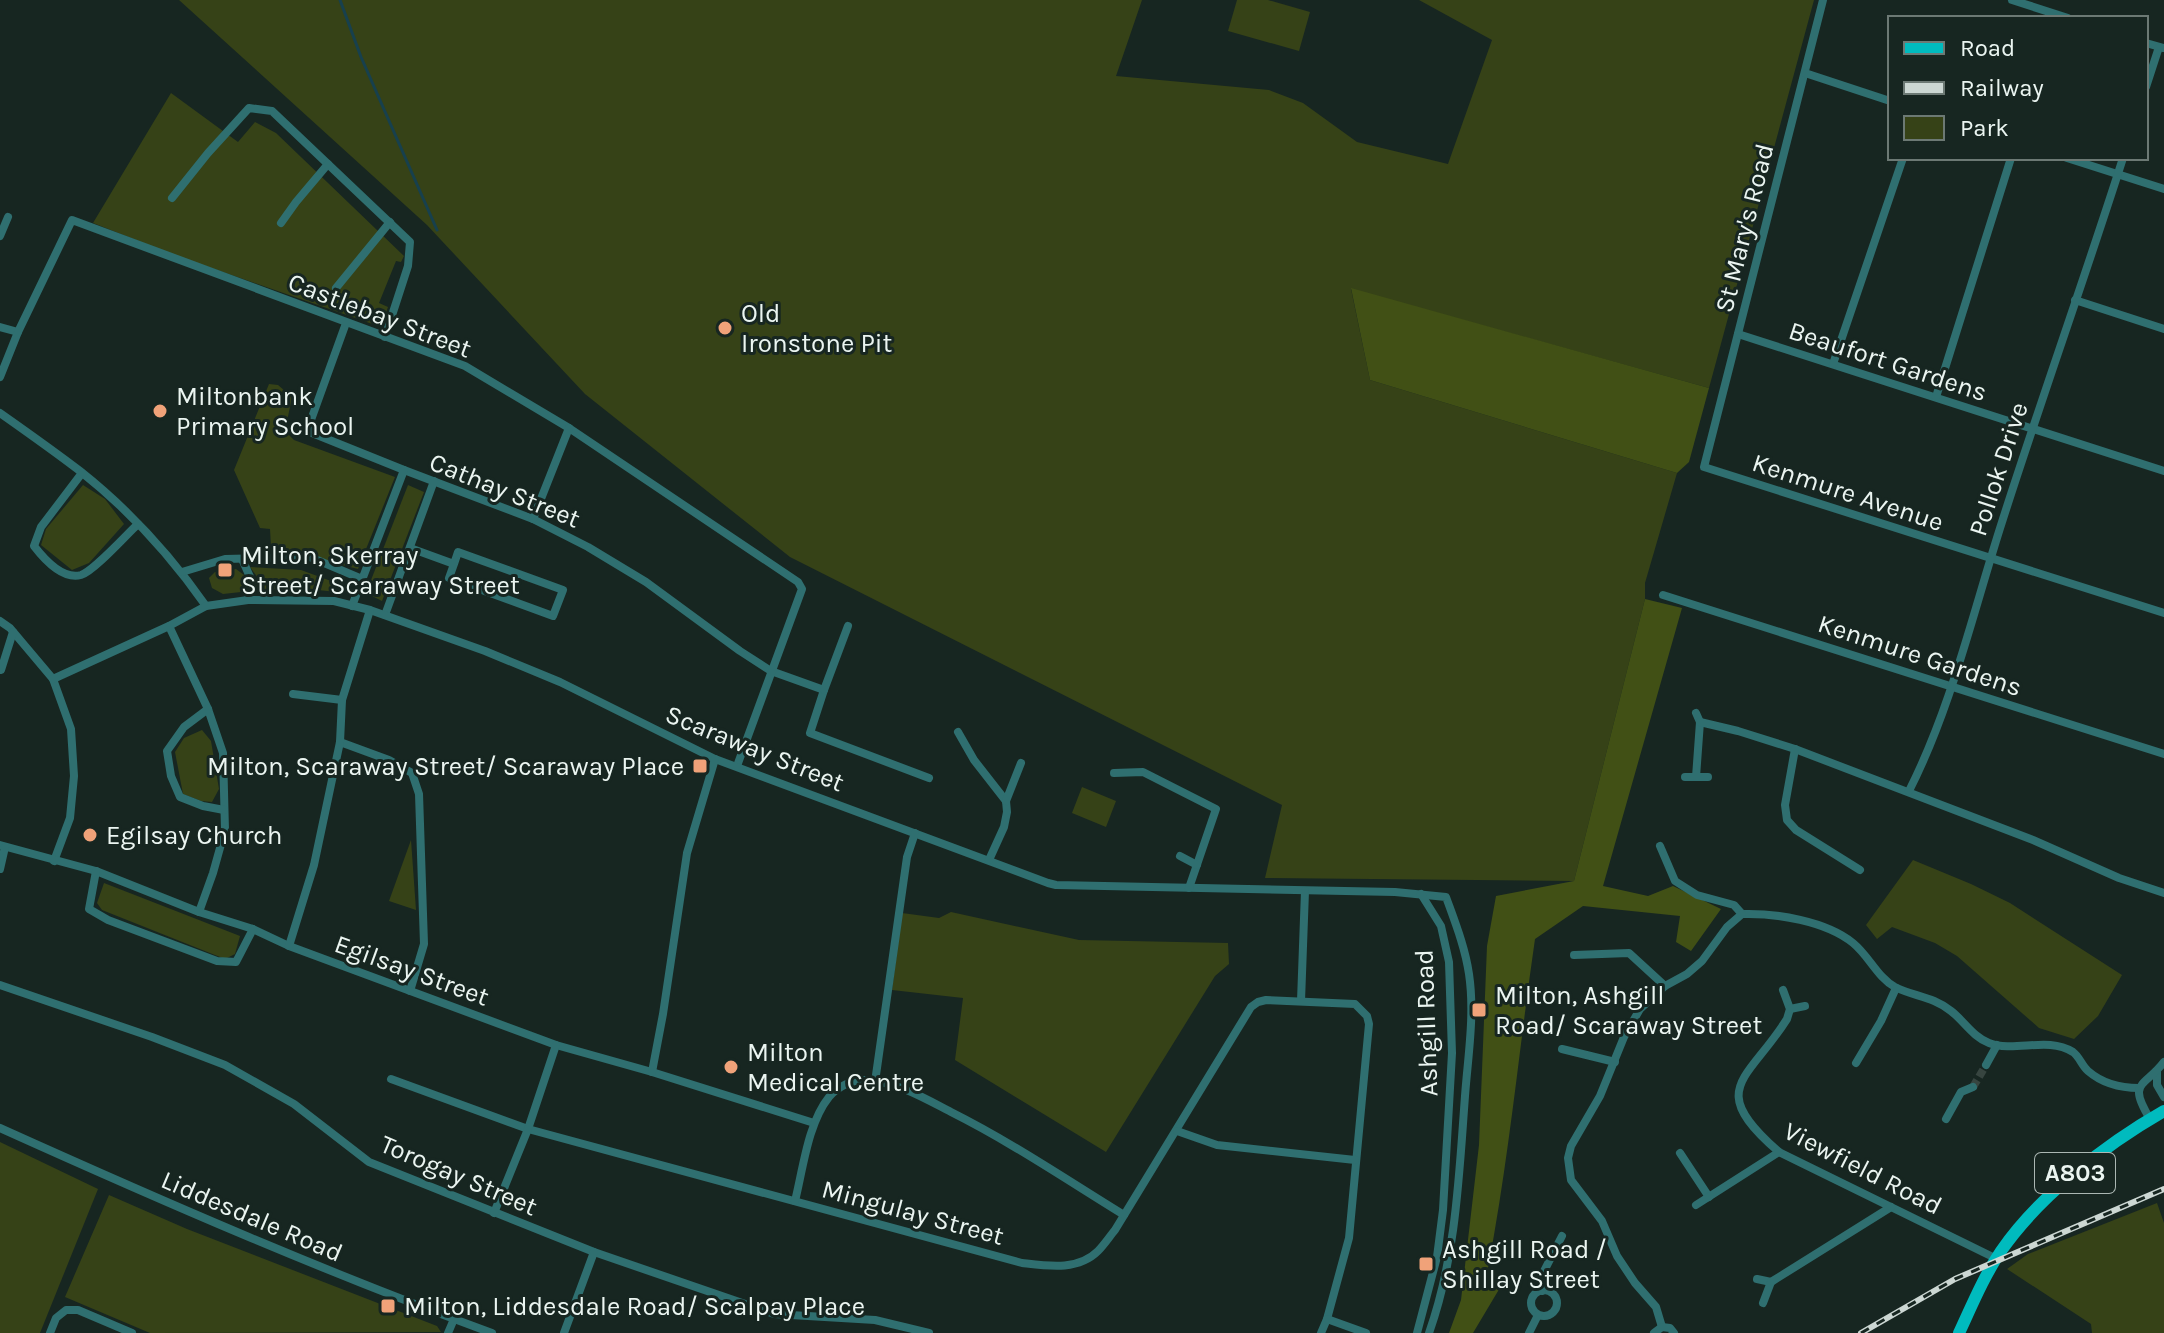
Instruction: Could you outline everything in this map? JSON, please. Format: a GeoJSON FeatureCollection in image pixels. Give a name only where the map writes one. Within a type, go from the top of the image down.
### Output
{"type":"FeatureCollection","features":[{"type":"Feature","properties":{"kind":"main road","name":"A803"},"geometry":{"type":"LineString","coordinates":[[1959,1333],[1996,1256],[2030,1215],[2074,1174],[2164,1111]]}},
{"type":"Feature","properties":{"kind":"street","name":"St Mary's Road"},"geometry":{"type":"LineString","coordinates":[[1704,467],[1823,0]]}},
{"type":"Feature","properties":{"kind":"street"},"geometry":{"type":"LineString","coordinates":[[2012,0],[2062,16]]}},
{"type":"Feature","properties":{"kind":"street"},"geometry":{"type":"LineString","coordinates":[[2148,82],[2161,48]]}},
{"type":"Feature","properties":{"kind":"street"},"geometry":{"type":"LineString","coordinates":[[1805,73],[1888,100]]}},
{"type":"Feature","properties":{"kind":"street"},"geometry":{"type":"LineString","coordinates":[[172,198],[249,108],[272,111],[410,242],[408,266],[385,337]]}},
{"type":"Feature","properties":{"kind":"street"},"geometry":{"type":"LineString","coordinates":[[1833,364],[1902,160]]}},
{"type":"Feature","properties":{"kind":"street"},"geometry":{"type":"LineString","coordinates":[[1936,397],[2010,160]]}},
{"type":"Feature","properties":{"kind":"street"},"geometry":{"type":"LineString","coordinates":[[2073,160],[2164,189]]}},
{"type":"Feature","properties":{"kind":"street","name":"Pollok Drive"},"geometry":{"type":"LineString","coordinates":[[1909,791],[1935,736],[1952,686],[2032,428],[2122,160]]}},
{"type":"Feature","properties":{"kind":"street"},"geometry":{"type":"LineString","coordinates":[[281,223],[328,164]]}},
{"type":"Feature","properties":{"kind":"street"},"geometry":{"type":"LineString","coordinates":[[0,236],[8,217]]}},
{"type":"Feature","properties":{"kind":"street","name":"Castlebay Street"},"geometry":{"type":"LineString","coordinates":[[0,377],[72,220],[465,366],[569,428],[798,582],[802,589],[771,671]]}},
{"type":"Feature","properties":{"kind":"street"},"geometry":{"type":"LineString","coordinates":[[336,288],[390,222]]}},
{"type":"Feature","properties":{"kind":"street"},"geometry":{"type":"LineString","coordinates":[[2075,300],[2164,329]]}},
{"type":"Feature","properties":{"kind":"street","name":"Cathay Street"},"geometry":{"type":"LineString","coordinates":[[346,323],[307,431],[533,519],[646,582],[771,671],[824,690]]}},
{"type":"Feature","properties":{"kind":"street"},"geometry":{"type":"LineString","coordinates":[[0,327],[18,332]]}},
{"type":"Feature","properties":{"kind":"street","name":"Beaufort Gardens"},"geometry":{"type":"LineString","coordinates":[[1738,334],[2164,471]]}},
{"type":"Feature","properties":{"kind":"street"},"geometry":{"type":"LineString","coordinates":[[0,413],[82,473],[138,524],[182,572],[206,606]]}},
{"type":"Feature","properties":{"kind":"street"},"geometry":{"type":"LineString","coordinates":[[533,519],[569,428]]}},
{"type":"Feature","properties":{"kind":"street","name":"Kenmure Avenue"},"geometry":{"type":"LineString","coordinates":[[1704,467],[2164,613]]}},
{"type":"Feature","properties":{"kind":"street"},"geometry":{"type":"LineString","coordinates":[[352,606],[404,470]]}},
{"type":"Feature","properties":{"kind":"street"},"geometry":{"type":"LineString","coordinates":[[82,473],[41,527],[34,546],[45,560],[67,575],[81,575],[138,524]]}},
{"type":"Feature","properties":{"kind":"street"},"geometry":{"type":"LineString","coordinates":[[385,615],[434,481]]}},
{"type":"Feature","properties":{"kind":"street"},"geometry":{"type":"LineString","coordinates":[[410,548],[454,564]]}},
{"type":"Feature","properties":{"kind":"street"},"geometry":{"type":"LineString","coordinates":[[458,552],[563,590],[553,616],[449,578],[454,564],[458,552]]}},
{"type":"Feature","properties":{"kind":"street"},"geometry":{"type":"LineString","coordinates":[[182,572],[215,561],[310,557],[362,579]]}},
{"type":"Feature","properties":{"kind":"street"},"geometry":{"type":"LineString","coordinates":[[242,559],[251,579],[248,600]]}},
{"type":"Feature","properties":{"kind":"street","name":"Kenmure Gardens"},"geometry":{"type":"LineString","coordinates":[[1663,595],[2164,754]]}},
{"type":"Feature","properties":{"kind":"street","name":"Scaraway Street"},"geometry":{"type":"LineString","coordinates":[[53,679],[206,606],[248,600],[334,601],[370,610],[485,651],[560,682],[715,759],[1056,885],[1421,894]]}},
{"type":"Feature","properties":{"kind":"street"},"geometry":{"type":"LineString","coordinates":[[289,946],[314,865],[340,742],[342,700],[370,610]]}},
{"type":"Feature","properties":{"kind":"street"},"geometry":{"type":"LineString","coordinates":[[0,621],[53,679],[71,729],[74,776],[70,818],[54,861]]}},
{"type":"Feature","properties":{"kind":"street"},"geometry":{"type":"LineString","coordinates":[[169,626],[208,709],[223,753],[225,830],[199,912]]}},
{"type":"Feature","properties":{"kind":"street"},"geometry":{"type":"LineString","coordinates":[[848,626],[810,733],[929,778]]}},
{"type":"Feature","properties":{"kind":"street"},"geometry":{"type":"LineString","coordinates":[[1,670],[13,632]]}},
{"type":"Feature","properties":{"kind":"street"},"geometry":{"type":"LineString","coordinates":[[737,766],[771,671]]}},
{"type":"Feature","properties":{"kind":"street"},"geometry":{"type":"LineString","coordinates":[[293,694],[342,700]]}},
{"type":"Feature","properties":{"kind":"street"},"geometry":{"type":"LineString","coordinates":[[208,709],[184,727],[167,751],[171,776],[180,797],[224,810]]}},
{"type":"Feature","properties":{"kind":"street"},"geometry":{"type":"LineString","coordinates":[[1696,713],[1700,722],[1696,777]]}},
{"type":"Feature","properties":{"kind":"street"},"geometry":{"type":"LineString","coordinates":[[1700,722],[1795,749],[1909,791],[2119,878],[2164,893]]}},
{"type":"Feature","properties":{"kind":"street"},"geometry":{"type":"LineString","coordinates":[[958,732],[974,760],[1006,801]]}},
{"type":"Feature","properties":{"kind":"street"},"geometry":{"type":"LineString","coordinates":[[340,742],[389,760],[412,773],[419,794],[424,944],[410,991]]}},
{"type":"Feature","properties":{"kind":"street"},"geometry":{"type":"LineString","coordinates":[[1795,749],[1785,805],[1787,820],[1796,830],[1857,865]]}},
{"type":"Feature","properties":{"kind":"street"},"geometry":{"type":"LineString","coordinates":[[652,1072],[687,853],[715,759]]}},
{"type":"Feature","properties":{"kind":"street"},"geometry":{"type":"LineString","coordinates":[[989,860],[1004,827],[1006,801],[1021,763]]}},
{"type":"Feature","properties":{"kind":"street"},"geometry":{"type":"LineString","coordinates":[[1114,773],[1143,772],[1216,809],[1189,888]]}},
{"type":"Feature","properties":{"kind":"street"},"geometry":{"type":"LineString","coordinates":[[1685,777],[1708,777]]}},
{"type":"Feature","properties":{"kind":"street"},"geometry":{"type":"LineString","coordinates":[[875,1082],[907,857],[915,833]]}},
{"type":"Feature","properties":{"kind":"street"},"geometry":{"type":"LineString","coordinates":[[0,869],[3,846]]}},
{"type":"Feature","properties":{"kind":"street","name":"Egilsay Street"},"geometry":{"type":"LineString","coordinates":[[3,846],[96,871],[556,1045],[814,1123]]}},
{"type":"Feature","properties":{"kind":"street"},"geometry":{"type":"LineString","coordinates":[[1660,846],[1675,881],[1697,895],[1734,905],[1742,914]]}},
{"type":"Feature","properties":{"kind":"street"},"geometry":{"type":"LineString","coordinates":[[1180,856],[1197,865]]}},
{"type":"Feature","properties":{"kind":"street"},"geometry":{"type":"LineString","coordinates":[[96,871],[89,909],[108,920],[217,961],[236,962],[253,929]]}},
{"type":"Feature","properties":{"kind":"street"},"geometry":{"type":"LineString","coordinates":[[1305,891],[1301,1001],[1355,1004],[1367,1016],[1369,1030],[1349,1238],[1321,1333]]}},
{"type":"Feature","properties":{"kind":"street","name":"Ashgill Road"},"geometry":{"type":"LineString","coordinates":[[1417,1333],[1437,1257],[1443,1210],[1452,1053],[1449,962],[1441,926],[1421,894]]}},
{"type":"Feature","properties":{"kind":"street","name":"Ashgill Road"},"geometry":{"type":"LineString","coordinates":[[1421,894],[1446,897],[1469,975],[1472,1022],[1452,1242],[1439,1304],[1429,1333]]}},
{"type":"Feature","properties":{"kind":"street"},"geometry":{"type":"LineString","coordinates":[[1662,1327],[1656,1307],[1635,1283],[1617,1256],[1602,1221],[1571,1180],[1568,1158],[1571,1146],[1600,1096],[1624,1037],[1640,1009],[1665,986],[1695,968],[1727,927],[1742,914],[1768,914],[1828,929],[1851,941],[1885,980],[1896,988],[1934,1000],[1987,1042],[2004,1046],[2050,1045],[2074,1052],[2087,1070],[2109,1084],[2139,1088]]}},
{"type":"Feature","properties":{"kind":"street"},"geometry":{"type":"LineString","coordinates":[[1574,955],[1629,953],[1665,986]]}},
{"type":"Feature","properties":{"kind":"street","name":"Torogay Street"},"geometry":{"type":"LineString","coordinates":[[0,985],[225,1065],[294,1104],[369,1162],[594,1252],[774,1314],[875,1320],[929,1333]]}},
{"type":"Feature","properties":{"kind":"street"},"geometry":{"type":"LineString","coordinates":[[1856,1063],[1896,988]]}},
{"type":"Feature","properties":{"kind":"street"},"geometry":{"type":"LineString","coordinates":[[1783,990],[1790,1009],[1805,1006]]}},
{"type":"Feature","properties":{"kind":"street","name":"Mingulay Street"},"geometry":{"type":"LineString","coordinates":[[391,1079],[528,1129],[1022,1263],[1052,1266],[1079,1263],[1097,1252],[1177,1131],[1251,1007],[1266,1000],[1301,1001]]}},
{"type":"Feature","properties":{"kind":"street","name":"Viewfield Road"},"geometry":{"type":"LineString","coordinates":[[1790,1009],[1784,1024],[1746,1072],[1739,1093],[1740,1107],[1758,1134],[1779,1152],[1996,1256]]}},
{"type":"Feature","properties":{"kind":"street"},"geometry":{"type":"LineString","coordinates":[[494,1213],[528,1129],[556,1045]]}},
{"type":"Feature","properties":{"kind":"street"},"geometry":{"type":"LineString","coordinates":[[1986,1065],[1997,1045]]}},
{"type":"Feature","properties":{"kind":"street"},"geometry":{"type":"LineString","coordinates":[[1562,1049],[1615,1062]]}},
{"type":"Feature","properties":{"kind":"street"},"geometry":{"type":"LineString","coordinates":[[2150,1119],[2139,1088],[2164,1062]]}},
{"type":"Feature","properties":{"kind":"street"},"geometry":{"type":"LineString","coordinates":[[2157,1071],[2157,1085],[2164,1097]]}},
{"type":"Feature","properties":{"kind":"street"},"geometry":{"type":"LineString","coordinates":[[795,1201],[814,1123],[830,1096],[849,1082],[863,1080],[910,1090],[985,1129],[1124,1215]]}},
{"type":"Feature","properties":{"kind":"street"},"geometry":{"type":"LineString","coordinates":[[1946,1119],[1961,1092],[1973,1087]]}},
{"type":"Feature","properties":{"kind":"street","name":"Liddesdale Road"},"geometry":{"type":"LineString","coordinates":[[0,1128],[309,1263],[492,1333]]}},
{"type":"Feature","properties":{"kind":"street"},"geometry":{"type":"LineString","coordinates":[[1177,1131],[1217,1145],[1355,1160]]}},
{"type":"Feature","properties":{"kind":"street"},"geometry":{"type":"LineString","coordinates":[[1696,1205],[1779,1152]]}},
{"type":"Feature","properties":{"kind":"street"},"geometry":{"type":"LineString","coordinates":[[1680,1153],[1709,1197]]}},
{"type":"Feature","properties":{"kind":"street"},"geometry":{"type":"LineString","coordinates":[[1763,1303],[1771,1282],[1891,1207]]}},
{"type":"Feature","properties":{"kind":"street"},"geometry":{"type":"LineString","coordinates":[[1542,1291],[1541,1277],[1562,1236]]}},
{"type":"Feature","properties":{"kind":"street"},"geometry":{"type":"LineString","coordinates":[[564,1333],[594,1252]]}},
{"type":"Feature","properties":{"kind":"street"},"geometry":{"type":"LineString","coordinates":[[1757,1279],[1771,1282]]}},
{"type":"Feature","properties":{"kind":"street"},"geometry":{"type":"LineString","coordinates":[[1542,1291],[1554,1295],[1556,1307],[1551,1314],[1538,1315],[1531,1302],[1535,1295],[1542,1291]]}},
{"type":"Feature","properties":{"kind":"street"},"geometry":{"type":"LineString","coordinates":[[50,1333],[56,1318],[66,1310],[78,1310],[132,1333]]}},
{"type":"Feature","properties":{"kind":"street"},"geometry":{"type":"LineString","coordinates":[[1529,1333],[1538,1315]]}},
{"type":"Feature","properties":{"kind":"street"},"geometry":{"type":"LineString","coordinates":[[448,1333],[454,1319]]}},
{"type":"Feature","properties":{"kind":"street"},"geometry":{"type":"LineString","coordinates":[[1327,1319],[1366,1333]]}},
{"type":"Feature","properties":{"kind":"street"},"geometry":{"type":"LineString","coordinates":[[1654,1333],[1662,1327],[1670,1328],[1674,1333]]}},
{"type":"Feature","properties":{"kind":"green space"},"geometry":{"type":"Polygon","coordinates":[[[179,0],[1142,0],[1116,76],[1269,90],[1303,103],[1357,142],[1448,164],[1492,40],[1419,0],[1814,0],[1709,388],[1351,289],[1370,380],[1677,473],[1645,583],[1645,599],[1574,881],[1265,878],[1282,805],[790,557],[585,394],[427,225],[179,0]]]}},
{"type":"Feature","properties":{"kind":"green space"},"geometry":{"type":"Polygon","coordinates":[[[1237,0],[1268,0],[1310,12],[1299,51],[1228,31],[1237,0]]]}},
{"type":"Feature","properties":{"kind":"green space"},"geometry":{"type":"Polygon","coordinates":[[[171,93],[238,142],[255,122],[276,133],[404,256],[401,262],[396,261],[379,303],[388,307],[381,327],[174,255],[93,223],[171,93]]]}},
{"type":"Feature","properties":{"kind":"green space"},"geometry":{"type":"Polygon","coordinates":[[[1351,288],[1709,388],[1689,462],[1677,473],[1370,380],[1351,288]]]}},
{"type":"Feature","properties":{"kind":"green space"},"geometry":{"type":"Polygon","coordinates":[[[269,384],[278,385],[292,397],[285,431],[294,440],[395,477],[358,569],[271,547],[270,529],[260,528],[234,470],[269,384]]]}},
{"type":"Feature","properties":{"kind":"green space"},"geometry":{"type":"Polygon","coordinates":[[[83,485],[105,499],[124,524],[89,563],[72,570],[41,545],[46,529],[83,485]]]}},
{"type":"Feature","properties":{"kind":"green space"},"geometry":{"type":"Polygon","coordinates":[[[408,485],[424,492],[382,601],[366,593],[408,485]]]}},
{"type":"Feature","properties":{"kind":"green space"},"geometry":{"type":"Polygon","coordinates":[[[250,567],[301,570],[350,588],[345,593],[300,588],[254,590],[258,578],[250,567]]]}},
{"type":"Feature","properties":{"kind":"green space"},"geometry":{"type":"Polygon","coordinates":[[[236,569],[244,575],[247,584],[241,592],[223,594],[212,588],[209,578],[215,572],[236,569]]]}},
{"type":"Feature","properties":{"kind":"green space"},"geometry":{"type":"Polygon","coordinates":[[[1645,599],[1682,608],[1603,886],[1648,896],[1673,886],[1721,909],[1691,951],[1676,942],[1680,916],[1583,906],[1535,939],[1508,1145],[1488,1268],[1504,1281],[1473,1333],[1449,1333],[1461,1300],[1479,1145],[1487,946],[1496,896],[1574,881],[1645,599]]]}},
{"type":"Feature","properties":{"kind":"green space"},"geometry":{"type":"Polygon","coordinates":[[[202,730],[211,741],[219,789],[212,802],[183,794],[175,752],[184,738],[202,730]]]}},
{"type":"Feature","properties":{"kind":"green space"},"geometry":{"type":"Polygon","coordinates":[[[1082,787],[1116,801],[1106,827],[1072,813],[1082,787]]]}},
{"type":"Feature","properties":{"kind":"green space"},"geometry":{"type":"Polygon","coordinates":[[[411,840],[416,910],[389,901],[411,840]]]}},
{"type":"Feature","properties":{"kind":"green space"},"geometry":{"type":"Polygon","coordinates":[[[1913,860],[2010,903],[2122,975],[2098,1016],[2074,1039],[2039,1028],[1957,956],[1935,943],[1892,927],[1877,939],[1866,925],[1913,860]]]}},
{"type":"Feature","properties":{"kind":"green space"},"geometry":{"type":"Polygon","coordinates":[[[104,883],[240,936],[235,954],[225,959],[102,910],[97,903],[104,883]]]}},
{"type":"Feature","properties":{"kind":"green space"},"geometry":{"type":"Polygon","coordinates":[[[951,912],[1079,940],[1228,943],[1229,964],[1215,976],[1106,1152],[955,1060],[963,998],[892,990],[902,913],[939,918],[951,912]]]}},
{"type":"Feature","properties":{"kind":"green space"},"geometry":{"type":"Polygon","coordinates":[[[0,1142],[98,1189],[40,1333],[0,1333],[0,1142]]]}},
{"type":"Feature","properties":{"kind":"green space"},"geometry":{"type":"Polygon","coordinates":[[[109,1195],[187,1229],[437,1326],[441,1332],[150,1333],[65,1297],[109,1195]]]}},
{"type":"Feature","properties":{"kind":"green space"},"geometry":{"type":"Polygon","coordinates":[[[2157,1203],[2164,1223],[2164,1333],[2092,1333],[2091,1324],[2007,1269],[2028,1254],[2157,1203]]]}},
{"type":"Feature","properties":{"kind":"waterway"},"geometry":{"type":"LineString","coordinates":[[340,0],[361,57],[437,230]]}},
{"type":"Feature","properties":{"kind":"tunnel"},"geometry":{"type":"LineString","coordinates":[[1973,1087],[1986,1065]]}},
{"type":"Feature","properties":{"kind":"railway"},"geometry":{"type":"LineString","coordinates":[[1861,1333],[1955,1279],[2164,1189]]}},
{"type":"Feature","properties":{"kind":"place","name":"Old Ironstone Pit"},"geometry":{"type":"Point","coordinates":[725,328]}},
{"type":"Feature","properties":{"kind":"place","name":"Miltonbank Primary School"},"geometry":{"type":"Point","coordinates":[160,411]}},
{"type":"Feature","properties":{"kind":"place","name":"Milton, Skerray Street/ Scaraway Street"},"geometry":{"type":"Point","coordinates":[225,570]}},
{"type":"Feature","properties":{"kind":"place","name":"Milton, Scaraway Street/ Scaraway Place"},"geometry":{"type":"Point","coordinates":[700,766]}},
{"type":"Feature","properties":{"kind":"place","name":"Egilsay Church"},"geometry":{"type":"Point","coordinates":[90,835]}},
{"type":"Feature","properties":{"kind":"place","name":"Milton, Ashgill Road/ Scaraway Street"},"geometry":{"type":"Point","coordinates":[1479,1010]}},
{"type":"Feature","properties":{"kind":"place","name":"Milton Medical Centre"},"geometry":{"type":"Point","coordinates":[731,1067]}},
{"type":"Feature","properties":{"kind":"place","name":"Ashgill Road / Shillay Street"},"geometry":{"type":"Point","coordinates":[1426,1264]}},
{"type":"Feature","properties":{"kind":"place","name":"Milton, Liddesdale Road/ Scalpay Place"},"geometry":{"type":"Point","coordinates":[388,1306]}}]}
